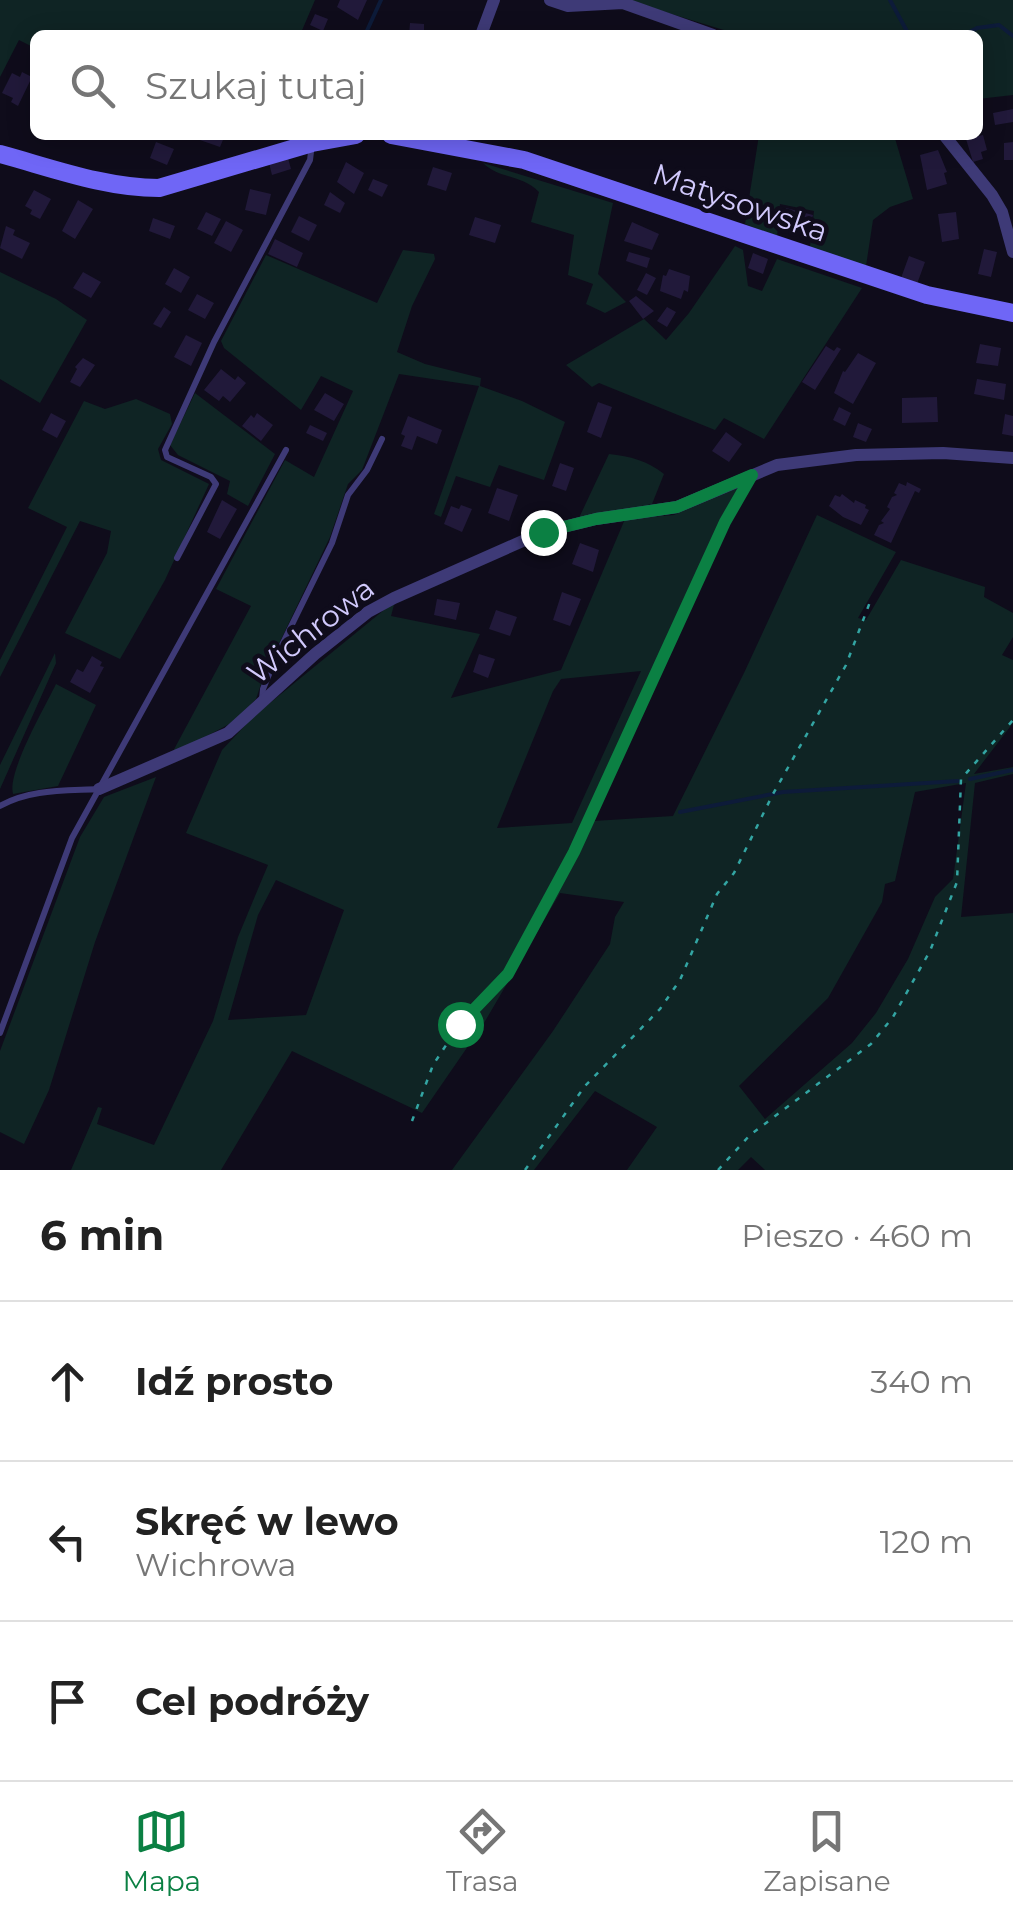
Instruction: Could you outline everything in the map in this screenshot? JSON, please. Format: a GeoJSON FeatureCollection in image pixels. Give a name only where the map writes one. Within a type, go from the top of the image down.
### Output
{"type":"FeatureCollection","features":[{"type":"Feature","properties":{"kind":"street"},"geometry":{"type":"LineString","coordinates":[[483,30],[494,0]]}},
{"type":"Feature","properties":{"kind":"street"},"geometry":{"type":"LineString","coordinates":[[550,0],[568,6],[622,3],[699,30]]}},
{"type":"Feature","properties":{"kind":"street"},"geometry":{"type":"LineString","coordinates":[[0,154],[94,180],[158,188],[328,140]]}},
{"type":"Feature","properties":{"kind":"street","name":"Matysowska"},"geometry":{"type":"LineString","coordinates":[[447,140],[557,170],[936,297],[1013,313]]}},
{"type":"Feature","properties":{"kind":"street"},"geometry":{"type":"LineString","coordinates":[[948,140],[1002,212],[1013,252]]}},
{"type":"Feature","properties":{"kind":"street","name":"Wichrowa"},"geometry":{"type":"LineString","coordinates":[[99,790],[228,733],[368,612],[543,532],[596,519],[677,507],[777,465],[856,455],[1013,458]]}},
{"type":"Feature","properties":{"kind":"lane"},"geometry":{"type":"LineString","coordinates":[[177,558],[216,484],[211,476],[167,456],[164,450],[214,342],[310,160],[312,143]]}},
{"type":"Feature","properties":{"kind":"lane"},"geometry":{"type":"LineString","coordinates":[[262,700],[276,656],[332,543],[348,495],[368,470],[382,439]]}},
{"type":"Feature","properties":{"kind":"lane"},"geometry":{"type":"LineString","coordinates":[[0,1033],[72,838],[286,450]]}},
{"type":"Feature","properties":{"kind":"lane","name":"Wichrowa"},"geometry":{"type":"LineString","coordinates":[[0,806],[42,792],[99,790]]}},
{"type":"Feature","properties":{"kind":"path"},"geometry":{"type":"LineString","coordinates":[[412,1120],[433,1065],[460,1024],[508,974],[574,852],[725,522],[752,475]]}},
{"type":"Feature","properties":{"kind":"path"},"geometry":{"type":"LineString","coordinates":[[525,1170],[586,1086],[660,1009],[680,980],[717,894],[734,874],[773,794],[846,665],[870,602]]}},
{"type":"Feature","properties":{"kind":"path"},"geometry":{"type":"LineString","coordinates":[[718,1170],[750,1135],[872,1044],[893,1016],[930,951],[957,882],[961,780],[1013,720]]}},
{"type":"Feature","properties":{"kind":"green space"},"geometry":{"type":"Polygon","coordinates":[[[0,0],[315,0],[302,30],[30,30],[30,46],[19,40],[0,77],[0,0]]]}},
{"type":"Feature","properties":{"kind":"green space"},"geometry":{"type":"Polygon","coordinates":[[[626,0],[1013,0],[1013,95],[983,98],[983,30],[724,30],[626,0]]]}},
{"type":"Feature","properties":{"kind":"green space"},"geometry":{"type":"Polygon","coordinates":[[[758,140],[895,140],[913,199],[890,207],[873,220],[866,266],[810,247],[814,211],[780,204],[777,237],[745,224],[758,140]]]}},
{"type":"Feature","properties":{"kind":"green space"},"geometry":{"type":"Polygon","coordinates":[[[483,163],[613,203],[598,274],[626,302],[605,313],[586,304],[593,284],[568,275],[574,235],[531,222],[539,192],[483,163]]]}},
{"type":"Feature","properties":{"kind":"green space"},"geometry":{"type":"Polygon","coordinates":[[[735,246],[743,250],[748,286],[762,291],[777,259],[862,288],[764,439],[724,418],[715,430],[599,383],[592,387],[566,365],[644,319],[666,340],[735,246]]]}},
{"type":"Feature","properties":{"kind":"green space"},"geometry":{"type":"Polygon","coordinates":[[[403,250],[434,254],[435,259],[412,306],[397,352],[425,364],[481,378],[480,386],[565,422],[544,480],[499,465],[490,487],[456,476],[441,517],[434,514],[479,386],[399,374],[362,470],[348,484],[330,537],[256,699],[235,721],[171,755],[251,606],[216,589],[285,460],[314,477],[353,391],[321,376],[301,410],[224,348],[221,341],[266,255],[377,303],[403,250]]]}},
{"type":"Feature","properties":{"kind":"green space"},"geometry":{"type":"Polygon","coordinates":[[[0,272],[56,299],[87,320],[40,403],[0,379],[0,272]]]}},
{"type":"Feature","properties":{"kind":"green space"},"geometry":{"type":"Polygon","coordinates":[[[195,393],[275,454],[248,506],[227,494],[230,481],[178,455],[170,445],[195,393]]]}},
{"type":"Feature","properties":{"kind":"green space"},"geometry":{"type":"Polygon","coordinates":[[[136,399],[170,414],[172,424],[158,449],[161,460],[209,484],[165,580],[120,659],[65,633],[107,553],[111,531],[80,521],[0,677],[0,660],[67,527],[28,508],[84,401],[105,409],[136,399]]]}},
{"type":"Feature","properties":{"kind":"green space"},"geometry":{"type":"Polygon","coordinates":[[[609,454],[638,460],[664,474],[652,504],[578,520],[609,454]]]}},
{"type":"Feature","properties":{"kind":"green space"},"geometry":{"type":"Polygon","coordinates":[[[754,478],[740,500],[594,821],[673,816],[817,515],[896,552],[858,618],[866,620],[901,560],[985,587],[984,597],[1013,613],[1013,637],[1002,655],[1013,660],[1013,723],[974,774],[1013,767],[1013,774],[975,783],[961,917],[1013,913],[1013,1170],[765,1170],[751,1157],[738,1170],[627,1170],[657,1127],[595,1091],[534,1170],[452,1170],[553,1031],[610,944],[615,917],[624,902],[560,893],[484,1023],[422,1113],[292,1051],[221,1170],[71,1170],[98,1107],[102,1108],[97,1124],[154,1145],[213,1021],[238,937],[268,865],[186,833],[222,750],[254,716],[395,601],[391,616],[480,634],[451,698],[561,670],[625,519],[674,515],[754,478]],[[641,671],[561,679],[497,828],[572,823],[641,671]],[[966,783],[915,792],[895,881],[885,884],[882,902],[828,998],[739,1086],[765,1119],[852,1043],[876,1013],[908,959],[935,897],[953,879],[966,783]],[[276,880],[258,915],[228,1020],[306,1015],[344,910],[276,880]]]}},
{"type":"Feature","properties":{"kind":"green space"},"geometry":{"type":"Polygon","coordinates":[[[55,653],[56,663],[0,789],[0,765],[55,653]]]}},
{"type":"Feature","properties":{"kind":"green space"},"geometry":{"type":"Polygon","coordinates":[[[56,684],[96,705],[58,786],[13,794],[21,756],[56,684]]]}},
{"type":"Feature","properties":{"kind":"green space"},"geometry":{"type":"Polygon","coordinates":[[[156,777],[95,942],[49,1090],[24,1144],[0,1132],[0,1051],[80,837],[104,797],[156,777]]]}},
{"type":"Feature","properties":{"kind":"building"},"geometry":{"type":"Polygon","coordinates":[[[340,0],[367,0],[358,20],[337,7],[340,0]]]}},
{"type":"Feature","properties":{"kind":"building"},"geometry":{"type":"Polygon","coordinates":[[[315,14],[328,19],[323,30],[310,25],[315,14]]]}},
{"type":"Feature","properties":{"kind":"building"},"geometry":{"type":"Polygon","coordinates":[[[410,23],[424,24],[424,30],[409,30],[410,23]]]}},
{"type":"Feature","properties":{"kind":"building"},"geometry":{"type":"Polygon","coordinates":[[[22,72],[30,76],[30,81],[18,106],[11,102],[13,98],[2,93],[12,73],[20,77],[22,72]]]}},
{"type":"Feature","properties":{"kind":"building"},"geometry":{"type":"Polygon","coordinates":[[[1013,109],[1013,122],[995,125],[993,113],[1013,109]]]}},
{"type":"Feature","properties":{"kind":"building"},"geometry":{"type":"Polygon","coordinates":[[[983,135],[987,150],[981,152],[983,159],[973,162],[966,140],[983,140],[983,135]]]}},
{"type":"Feature","properties":{"kind":"building"},"geometry":{"type":"Polygon","coordinates":[[[200,140],[223,140],[220,147],[200,140]]]}},
{"type":"Feature","properties":{"kind":"building"},"geometry":{"type":"Polygon","coordinates":[[[156,142],[174,149],[167,165],[150,158],[156,142]]]}},
{"type":"Feature","properties":{"kind":"building"},"geometry":{"type":"Polygon","coordinates":[[[1013,142],[1013,160],[1004,160],[1004,143],[1013,142]]]}},
{"type":"Feature","properties":{"kind":"building"},"geometry":{"type":"Polygon","coordinates":[[[938,150],[947,172],[947,184],[927,190],[920,155],[938,150]]]}},
{"type":"Feature","properties":{"kind":"building"},"geometry":{"type":"Polygon","coordinates":[[[288,158],[291,169],[272,175],[269,163],[288,158]]]}},
{"type":"Feature","properties":{"kind":"building"},"geometry":{"type":"Polygon","coordinates":[[[346,162],[364,173],[354,194],[337,182],[346,162]]]}},
{"type":"Feature","properties":{"kind":"building"},"geometry":{"type":"Polygon","coordinates":[[[433,167],[452,173],[446,191],[427,185],[433,167]]]}},
{"type":"Feature","properties":{"kind":"building"},"geometry":{"type":"Polygon","coordinates":[[[373,179],[388,185],[382,197],[368,190],[373,179]]]}},
{"type":"Feature","properties":{"kind":"building"},"geometry":{"type":"Polygon","coordinates":[[[250,189],[271,194],[266,215],[245,210],[250,189]]]}},
{"type":"Feature","properties":{"kind":"building"},"geometry":{"type":"Polygon","coordinates":[[[34,190],[51,199],[40,219],[25,206],[34,190]]]}},
{"type":"Feature","properties":{"kind":"building"},"geometry":{"type":"Polygon","coordinates":[[[330,192],[345,203],[340,213],[324,205],[330,192]]]}},
{"type":"Feature","properties":{"kind":"building"},"geometry":{"type":"Polygon","coordinates":[[[78,200],[93,209],[75,239],[62,231],[78,200]]]}},
{"type":"Feature","properties":{"kind":"building"},"geometry":{"type":"Polygon","coordinates":[[[786,208],[813,215],[810,226],[783,226],[786,208]]]}},
{"type":"Feature","properties":{"kind":"building"},"geometry":{"type":"Polygon","coordinates":[[[206,212],[221,219],[212,236],[197,229],[206,212]]]}},
{"type":"Feature","properties":{"kind":"building"},"geometry":{"type":"Polygon","coordinates":[[[956,212],[959,239],[942,242],[938,214],[956,212]]]}},
{"type":"Feature","properties":{"kind":"building"},"geometry":{"type":"Polygon","coordinates":[[[299,216],[317,225],[309,241],[291,232],[299,216]]]}},
{"type":"Feature","properties":{"kind":"building"},"geometry":{"type":"Polygon","coordinates":[[[475,217],[501,225],[495,243],[469,235],[475,217]]]}},
{"type":"Feature","properties":{"kind":"building"},"geometry":{"type":"Polygon","coordinates":[[[153,218],[175,226],[170,239],[149,231],[153,218]]]}},
{"type":"Feature","properties":{"kind":"building"},"geometry":{"type":"Polygon","coordinates":[[[226,221],[243,230],[231,252],[214,243],[226,221]]]}},
{"type":"Feature","properties":{"kind":"building"},"geometry":{"type":"Polygon","coordinates":[[[632,222],[659,234],[652,250],[624,241],[632,222]]]}},
{"type":"Feature","properties":{"kind":"building"},"geometry":{"type":"Polygon","coordinates":[[[6,226],[15,230],[13,235],[30,243],[22,259],[0,248],[6,226]]]}},
{"type":"Feature","properties":{"kind":"building"},"geometry":{"type":"Polygon","coordinates":[[[275,239],[303,253],[297,267],[268,254],[275,239]]]}},
{"type":"Feature","properties":{"kind":"building"},"geometry":{"type":"Polygon","coordinates":[[[984,249],[997,252],[991,277],[978,274],[984,249]]]}},
{"type":"Feature","properties":{"kind":"building"},"geometry":{"type":"Polygon","coordinates":[[[629,252],[650,258],[647,268],[626,261],[629,252]]]}},
{"type":"Feature","properties":{"kind":"building"},"geometry":{"type":"Polygon","coordinates":[[[753,253],[768,259],[763,274],[748,268],[753,253]]]}},
{"type":"Feature","properties":{"kind":"building"},"geometry":{"type":"Polygon","coordinates":[[[909,256],[925,262],[917,284],[901,278],[909,256]]]}},
{"type":"Feature","properties":{"kind":"building"},"geometry":{"type":"Polygon","coordinates":[[[174,268],[190,277],[181,293],[165,284],[174,268]]]}},
{"type":"Feature","properties":{"kind":"building"},"geometry":{"type":"Polygon","coordinates":[[[669,269],[690,276],[688,292],[684,290],[681,299],[660,291],[663,275],[669,269]]]}},
{"type":"Feature","properties":{"kind":"building"},"geometry":{"type":"Polygon","coordinates":[[[83,272],[101,282],[91,298],[73,288],[83,272]]]}},
{"type":"Feature","properties":{"kind":"building"},"geometry":{"type":"Polygon","coordinates":[[[646,273],[656,278],[647,295],[637,290],[646,273]]]}},
{"type":"Feature","properties":{"kind":"building"},"geometry":{"type":"Polygon","coordinates":[[[197,294],[214,303],[205,319],[188,310],[197,294]]]}},
{"type":"Feature","properties":{"kind":"building"},"geometry":{"type":"Polygon","coordinates":[[[636,296],[654,311],[643,319],[629,301],[636,296]]]}},
{"type":"Feature","properties":{"kind":"building"},"geometry":{"type":"Polygon","coordinates":[[[164,307],[171,312],[161,328],[153,324],[164,307]]]}},
{"type":"Feature","properties":{"kind":"building"},"geometry":{"type":"Polygon","coordinates":[[[667,307],[676,312],[667,327],[657,321],[667,307]]]}},
{"type":"Feature","properties":{"kind":"building"},"geometry":{"type":"Polygon","coordinates":[[[186,335],[202,343],[191,366],[174,357],[186,335]]]}},
{"type":"Feature","properties":{"kind":"building"},"geometry":{"type":"Polygon","coordinates":[[[980,344],[1001,348],[998,366],[976,363],[980,344]]]}},
{"type":"Feature","properties":{"kind":"building"},"geometry":{"type":"Polygon","coordinates":[[[826,346],[834,351],[837,347],[841,349],[815,390],[802,382],[826,346]]]}},
{"type":"Feature","properties":{"kind":"building"},"geometry":{"type":"Polygon","coordinates":[[[858,353],[876,363],[853,404],[834,393],[843,371],[858,353]]]}},
{"type":"Feature","properties":{"kind":"building"},"geometry":{"type":"Polygon","coordinates":[[[83,358],[95,365],[80,387],[70,382],[83,358]]]}},
{"type":"Feature","properties":{"kind":"building"},"geometry":{"type":"Polygon","coordinates":[[[221,369],[246,383],[230,402],[223,396],[219,401],[204,390],[221,369]]]}},
{"type":"Feature","properties":{"kind":"building"},"geometry":{"type":"Polygon","coordinates":[[[977,379],[1006,384],[1004,400],[974,394],[977,379]]]}},
{"type":"Feature","properties":{"kind":"building"},"geometry":{"type":"Polygon","coordinates":[[[325,393],[344,404],[334,421],[314,410],[325,393]]]}},
{"type":"Feature","properties":{"kind":"building"},"geometry":{"type":"Polygon","coordinates":[[[937,397],[938,422],[902,423],[902,398],[937,397]]]}},
{"type":"Feature","properties":{"kind":"building"},"geometry":{"type":"Polygon","coordinates":[[[598,402],[612,407],[601,438],[587,432],[598,402]]]}},
{"type":"Feature","properties":{"kind":"building"},"geometry":{"type":"Polygon","coordinates":[[[839,407],[851,413],[845,426],[833,420],[839,407]]]}},
{"type":"Feature","properties":{"kind":"building"},"geometry":{"type":"Polygon","coordinates":[[[51,413],[66,421],[57,438],[42,430],[51,413]]]}},
{"type":"Feature","properties":{"kind":"building"},"geometry":{"type":"Polygon","coordinates":[[[257,413],[273,425],[261,441],[242,426],[257,413]]]}},
{"type":"Feature","properties":{"kind":"building"},"geometry":{"type":"Polygon","coordinates":[[[1005,414],[1013,416],[1013,436],[1002,434],[1005,414]]]}},
{"type":"Feature","properties":{"kind":"building"},"geometry":{"type":"Polygon","coordinates":[[[408,416],[442,430],[437,444],[417,436],[412,450],[401,446],[408,416]]]}},
{"type":"Feature","properties":{"kind":"building"},"geometry":{"type":"Polygon","coordinates":[[[858,423],[872,429],[866,442],[853,437],[858,423]]]}},
{"type":"Feature","properties":{"kind":"building"},"geometry":{"type":"Polygon","coordinates":[[[310,425],[327,433],[323,441],[306,433],[310,425]]]}},
{"type":"Feature","properties":{"kind":"building"},"geometry":{"type":"Polygon","coordinates":[[[726,432],[742,444],[729,462],[712,451],[726,432]]]}},
{"type":"Feature","properties":{"kind":"building"},"geometry":{"type":"Polygon","coordinates":[[[560,463],[574,468],[566,491],[552,486],[560,463]]]}},
{"type":"Feature","properties":{"kind":"building"},"geometry":{"type":"Polygon","coordinates":[[[907,482],[921,489],[919,493],[915,491],[891,543],[874,535],[884,523],[881,521],[890,509],[887,507],[892,497],[897,495],[894,493],[899,483],[906,486],[907,482]]]}},
{"type":"Feature","properties":{"kind":"building"},"geometry":{"type":"Polygon","coordinates":[[[497,488],[518,495],[509,521],[488,513],[497,488]]]}},
{"type":"Feature","properties":{"kind":"building"},"geometry":{"type":"Polygon","coordinates":[[[842,494],[854,503],[855,500],[866,505],[869,510],[861,525],[829,506],[835,495],[842,494]]]}},
{"type":"Feature","properties":{"kind":"building"},"geometry":{"type":"Polygon","coordinates":[[[222,500],[237,509],[220,539],[207,532],[222,500]]]}},
{"type":"Feature","properties":{"kind":"building"},"geometry":{"type":"Polygon","coordinates":[[[461,505],[472,509],[462,532],[444,524],[451,506],[459,509],[461,505]]]}},
{"type":"Feature","properties":{"kind":"building"},"geometry":{"type":"Polygon","coordinates":[[[580,543],[599,550],[593,572],[572,564],[580,543]]]}},
{"type":"Feature","properties":{"kind":"building"},"geometry":{"type":"Polygon","coordinates":[[[562,592],[581,599],[570,626],[553,620],[562,592]]]}},
{"type":"Feature","properties":{"kind":"building"},"geometry":{"type":"Polygon","coordinates":[[[437,599],[460,603],[456,620],[434,615],[437,599]]]}},
{"type":"Feature","properties":{"kind":"building"},"geometry":{"type":"Polygon","coordinates":[[[496,610],[517,617],[510,636],[489,629],[496,610]]]}},
{"type":"Feature","properties":{"kind":"building"},"geometry":{"type":"Polygon","coordinates":[[[479,654],[495,659],[488,678],[473,672],[479,654]]]}},
{"type":"Feature","properties":{"kind":"building"},"geometry":{"type":"Polygon","coordinates":[[[92,656],[104,667],[90,693],[70,682],[77,669],[83,672],[92,656]]]}},
{"type":"Feature","properties":{"kind":"waterway"},"geometry":{"type":"LineString","coordinates":[[367,30],[381,0]]}},
{"type":"Feature","properties":{"kind":"waterway"},"geometry":{"type":"LineString","coordinates":[[890,0],[906,30]]}},
{"type":"Feature","properties":{"kind":"waterway"},"geometry":{"type":"LineString","coordinates":[[973,30],[999,25],[1013,36]]}},
{"type":"Feature","properties":{"kind":"waterway"},"geometry":{"type":"LineString","coordinates":[[970,779],[1013,770]]}},
{"type":"Feature","properties":{"kind":"waterway"},"geometry":{"type":"LineString","coordinates":[[680,812],[783,792],[958,781]]}},
{"type":"Feature","properties":{"kind":"route"},"geometry":{"type":"LineString","coordinates":[[460,1024],[508,974],[574,852],[725,522],[752,475],[677,507],[596,519],[543,532]]}}]}
